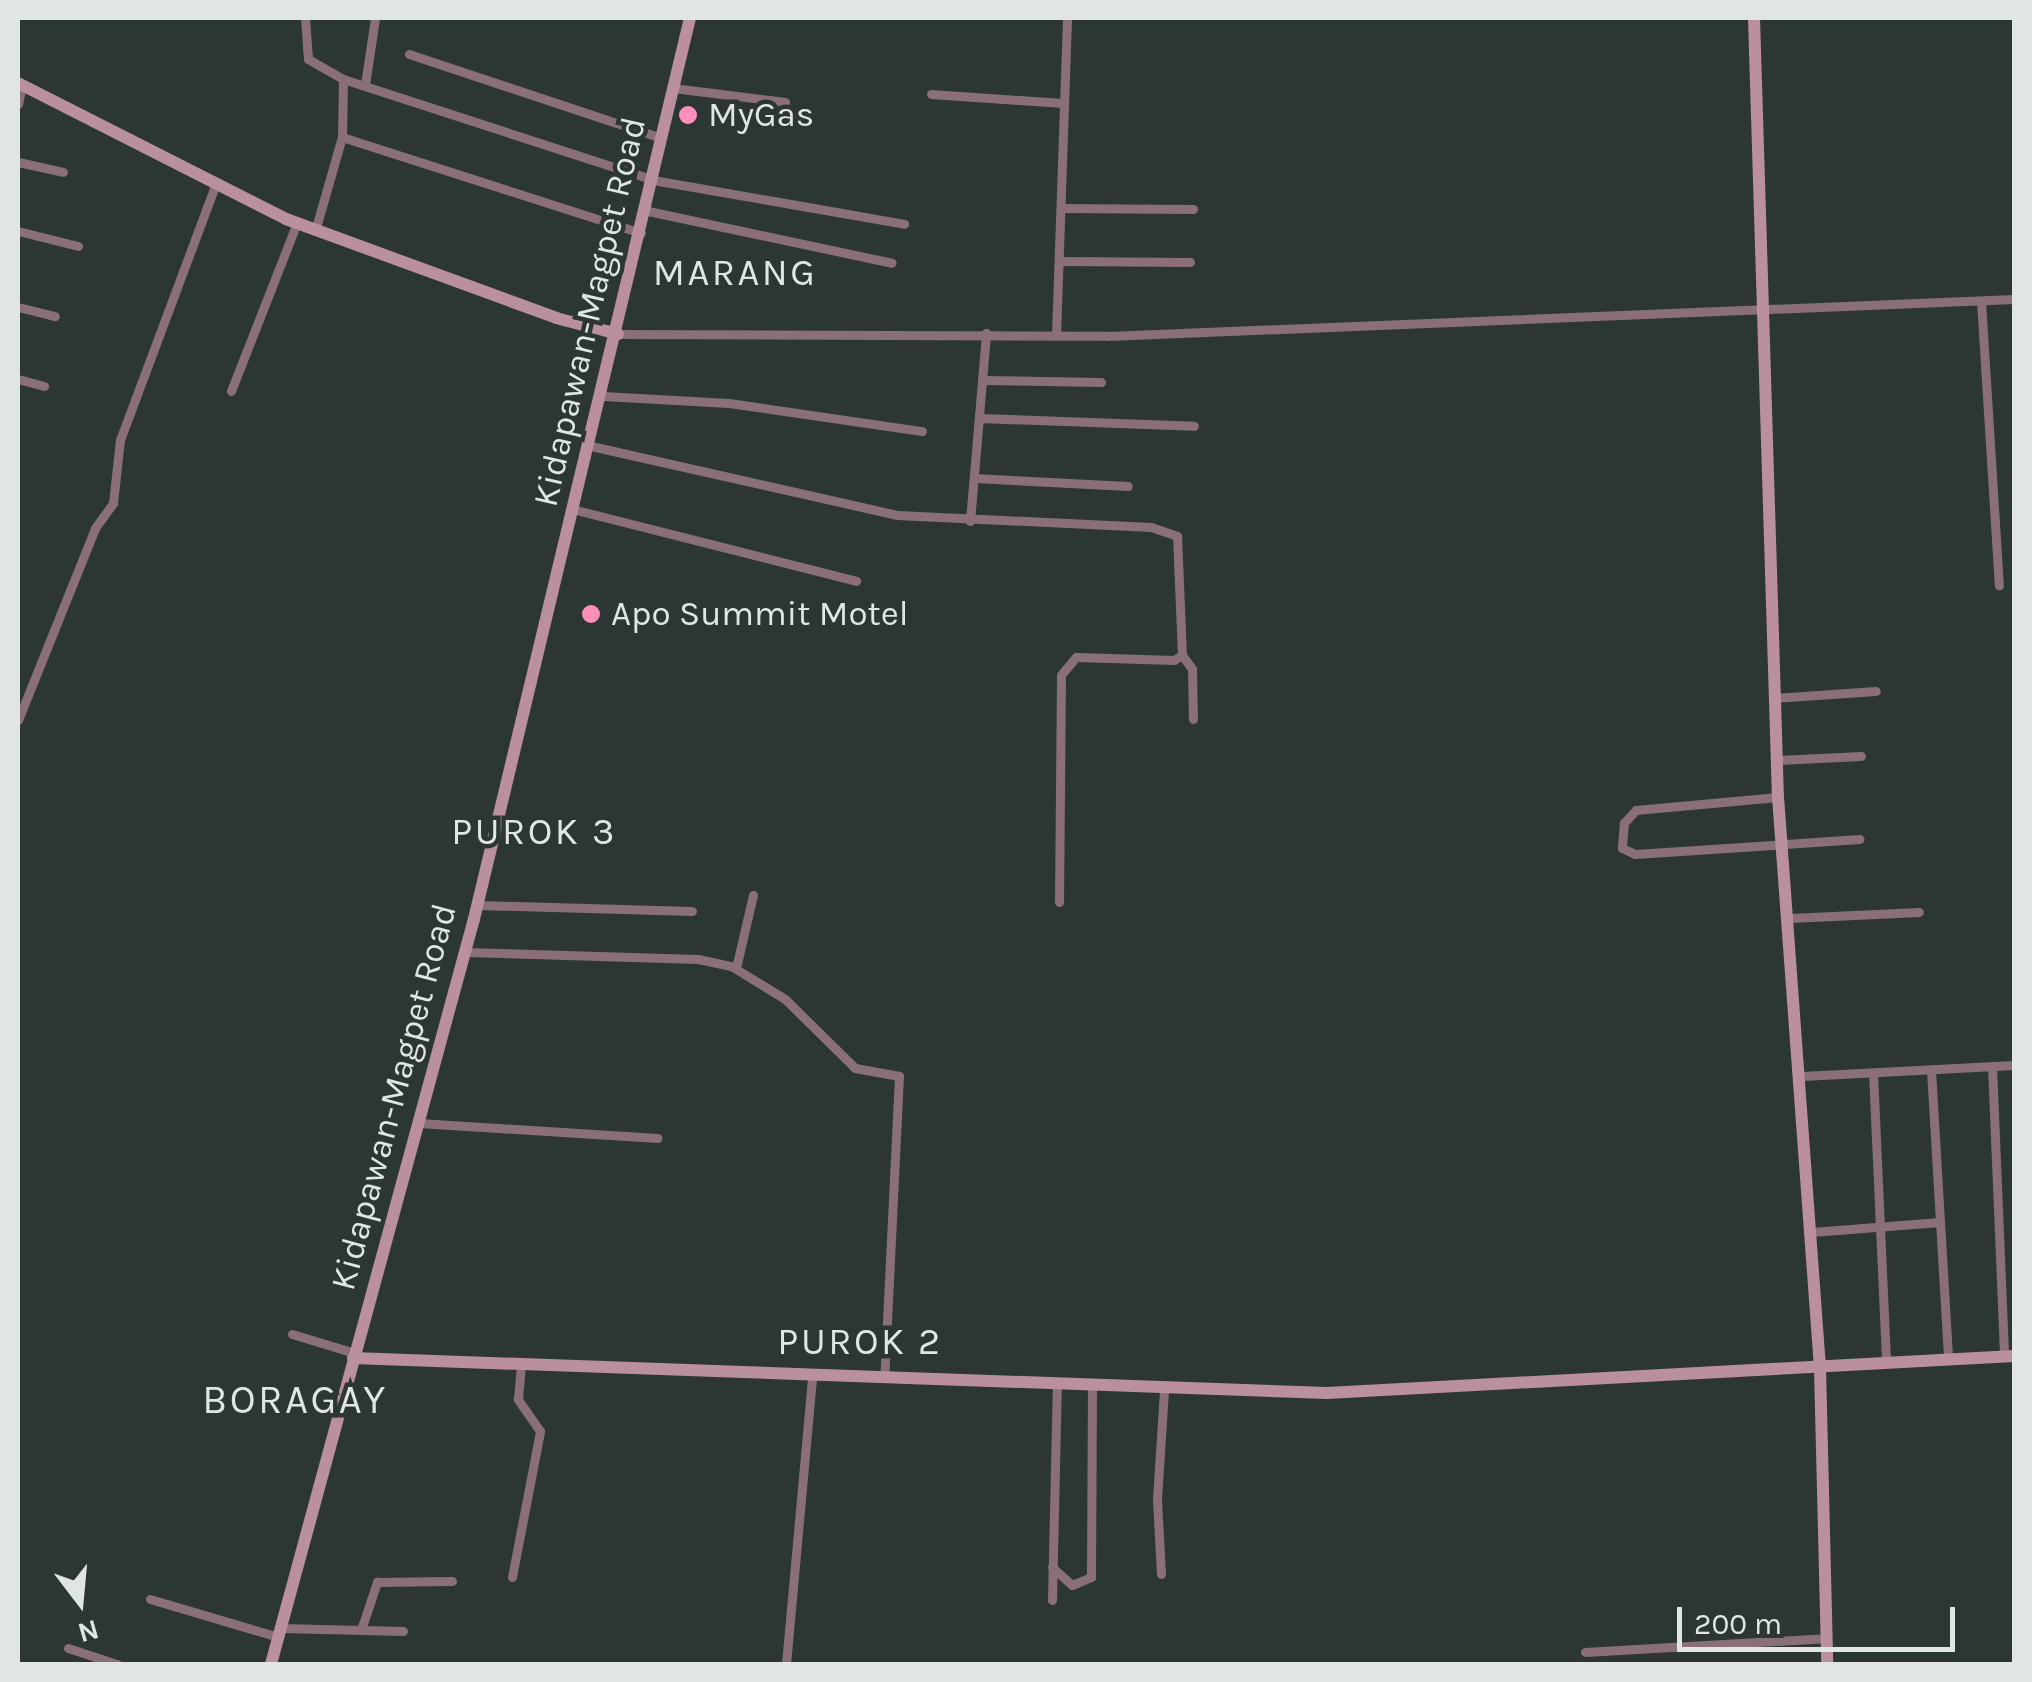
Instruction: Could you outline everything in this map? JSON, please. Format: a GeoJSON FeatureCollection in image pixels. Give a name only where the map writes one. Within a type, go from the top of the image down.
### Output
{"type":"FeatureCollection","features":[{"type":"Feature","properties":{"kind":"street"},"geometry":{"type":"LineString","coordinates":[[305,18],[308,58],[344,80],[653,180],[904,224]]}},
{"type":"Feature","properties":{"kind":"street"},"geometry":{"type":"LineString","coordinates":[[365,86],[375,18]]}},
{"type":"Feature","properties":{"kind":"street","name":"Kidapawan-Magpet Road"},"geometry":{"type":"LineString","coordinates":[[271,1664],[477,906],[648,212],[690,18]]}},
{"type":"Feature","properties":{"kind":"street"},"geometry":{"type":"LineString","coordinates":[[1056,335],[1067,18]]}},
{"type":"Feature","properties":{"kind":"street"},"geometry":{"type":"LineString","coordinates":[[1754,18],[1778,797],[1802,1076],[1820,1368],[1827,1664]]}},
{"type":"Feature","properties":{"kind":"street"},"geometry":{"type":"LineString","coordinates":[[409,54],[661,138]]}},
{"type":"Feature","properties":{"kind":"street"},"geometry":{"type":"LineString","coordinates":[[316,231],[342,137],[344,80]]}},
{"type":"Feature","properties":{"kind":"street"},"geometry":{"type":"LineString","coordinates":[[18,104],[20,84],[215,186],[296,223],[556,318],[618,334],[1056,335],[2014,299]]}},
{"type":"Feature","properties":{"kind":"street"},"geometry":{"type":"LineString","coordinates":[[673,88],[785,102]]}},
{"type":"Feature","properties":{"kind":"street"},"geometry":{"type":"LineString","coordinates":[[932,94],[1062,103]]}},
{"type":"Feature","properties":{"kind":"street"},"geometry":{"type":"LineString","coordinates":[[342,137],[641,233]]}},
{"type":"Feature","properties":{"kind":"street"},"geometry":{"type":"LineString","coordinates":[[18,162],[63,172]]}},
{"type":"Feature","properties":{"kind":"street"},"geometry":{"type":"LineString","coordinates":[[18,720],[95,528],[116,497],[124,427],[215,186]]}},
{"type":"Feature","properties":{"kind":"street"},"geometry":{"type":"LineString","coordinates":[[1061,208],[1193,208]]}},
{"type":"Feature","properties":{"kind":"street"},"geometry":{"type":"LineString","coordinates":[[648,212],[892,263]]}},
{"type":"Feature","properties":{"kind":"street"},"geometry":{"type":"LineString","coordinates":[[230,391],[296,223]]}},
{"type":"Feature","properties":{"kind":"street"},"geometry":{"type":"LineString","coordinates":[[18,231],[78,246]]}},
{"type":"Feature","properties":{"kind":"street"},"geometry":{"type":"LineString","coordinates":[[1060,260],[1190,262]]}},
{"type":"Feature","properties":{"kind":"street"},"geometry":{"type":"LineString","coordinates":[[1981,300],[1999,585]]}},
{"type":"Feature","properties":{"kind":"street"},"geometry":{"type":"LineString","coordinates":[[18,308],[55,316]]}},
{"type":"Feature","properties":{"kind":"street"},"geometry":{"type":"LineString","coordinates":[[970,521],[986,333]]}},
{"type":"Feature","properties":{"kind":"street"},"geometry":{"type":"LineString","coordinates":[[18,379],[44,386]]}},
{"type":"Feature","properties":{"kind":"street"},"geometry":{"type":"LineString","coordinates":[[982,380],[1102,382]]}},
{"type":"Feature","properties":{"kind":"street"},"geometry":{"type":"LineString","coordinates":[[603,396],[730,403],[922,431]]}},
{"type":"Feature","properties":{"kind":"street"},"geometry":{"type":"LineString","coordinates":[[980,418],[1194,426]]}},
{"type":"Feature","properties":{"kind":"street"},"geometry":{"type":"LineString","coordinates":[[591,446],[856,508],[970,521],[1171,531],[1181,546],[1182,655],[1192,669],[1193,719]]}},
{"type":"Feature","properties":{"kind":"street"},"geometry":{"type":"LineString","coordinates":[[974,478],[1128,486]]}},
{"type":"Feature","properties":{"kind":"street"},"geometry":{"type":"LineString","coordinates":[[576,510],[856,581]]}},
{"type":"Feature","properties":{"kind":"street"},"geometry":{"type":"LineString","coordinates":[[1059,902],[1065,666],[1076,656],[1174,660],[1182,655]]}},
{"type":"Feature","properties":{"kind":"street"},"geometry":{"type":"LineString","coordinates":[[1775,698],[1876,691]]}},
{"type":"Feature","properties":{"kind":"street"},"geometry":{"type":"LineString","coordinates":[[1778,760],[1861,756]]}},
{"type":"Feature","properties":{"kind":"street"},"geometry":{"type":"LineString","coordinates":[[1778,797],[1636,810],[1624,823],[1621,842],[1626,853],[1635,854],[1860,839]]}},
{"type":"Feature","properties":{"kind":"street"},"geometry":{"type":"LineString","coordinates":[[736,968],[753,895]]}},
{"type":"Feature","properties":{"kind":"street"},"geometry":{"type":"LineString","coordinates":[[477,906],[692,911]]}},
{"type":"Feature","properties":{"kind":"street"},"geometry":{"type":"LineString","coordinates":[[1790,918],[1918,912]]}},
{"type":"Feature","properties":{"kind":"street"},"geometry":{"type":"LineString","coordinates":[[465,952],[698,958],[736,968],[793,1006],[854,1068],[894,1074],[902,1082],[884,1379]]}},
{"type":"Feature","properties":{"kind":"street"},"geometry":{"type":"LineString","coordinates":[[1802,1076],[2014,1065]]}},
{"type":"Feature","properties":{"kind":"street"},"geometry":{"type":"LineString","coordinates":[[292,1334],[354,1355],[521,1366],[1056,1387],[1328,1393],[2010,1356],[1992,1066]]}},
{"type":"Feature","properties":{"kind":"street"},"geometry":{"type":"LineString","coordinates":[[1931,1070],[1948,1360]]}},
{"type":"Feature","properties":{"kind":"street"},"geometry":{"type":"LineString","coordinates":[[1873,1073],[1886,1364]]}},
{"type":"Feature","properties":{"kind":"street"},"geometry":{"type":"LineString","coordinates":[[419,1123],[658,1138]]}},
{"type":"Feature","properties":{"kind":"street"},"geometry":{"type":"LineString","coordinates":[[1812,1232],[1940,1222]]}},
{"type":"Feature","properties":{"kind":"street"},"geometry":{"type":"LineString","coordinates":[[512,1577],[540,1431],[518,1399],[521,1366]]}},
{"type":"Feature","properties":{"kind":"street"},"geometry":{"type":"LineString","coordinates":[[786,1664],[812,1378]]}},
{"type":"Feature","properties":{"kind":"street"},"geometry":{"type":"LineString","coordinates":[[1052,1600],[1056,1387]]}},
{"type":"Feature","properties":{"kind":"street"},"geometry":{"type":"LineString","coordinates":[[1052,1567],[1072,1584],[1091,1577],[1092,1388]]}},
{"type":"Feature","properties":{"kind":"street"},"geometry":{"type":"LineString","coordinates":[[1161,1574],[1157,1514],[1164,1390]]}},
{"type":"Feature","properties":{"kind":"street"},"geometry":{"type":"LineString","coordinates":[[361,1630],[377,1582],[452,1581]]}},
{"type":"Feature","properties":{"kind":"street"},"geometry":{"type":"LineString","coordinates":[[150,1599],[279,1632],[403,1631]]}},
{"type":"Feature","properties":{"kind":"street"},"geometry":{"type":"LineString","coordinates":[[1585,1652],[1826,1638]]}},
{"type":"Feature","properties":{"kind":"street"},"geometry":{"type":"LineString","coordinates":[[68,1648],[118,1664]]}},
{"type":"Feature","properties":{"kind":"place","name":"MyGas"},"geometry":{"type":"Point","coordinates":[688,115]}},
{"type":"Feature","properties":{"kind":"place","name":"Apo Summit Motel"},"geometry":{"type":"Point","coordinates":[591,614]}},
{"type":"Feature","properties":{"kind":"district","name":"MARANG"},"geometry":{"type":"Point","coordinates":[735,273]}},
{"type":"Feature","properties":{"kind":"district","name":"PUROK 3"},"geometry":{"type":"Point","coordinates":[534,832]}},
{"type":"Feature","properties":{"kind":"district","name":"PUROK 2"},"geometry":{"type":"Point","coordinates":[860,1342]}},
{"type":"Feature","properties":{"kind":"district","name":"BORAGAY"},"geometry":{"type":"Point","coordinates":[295,1400]}}]}
